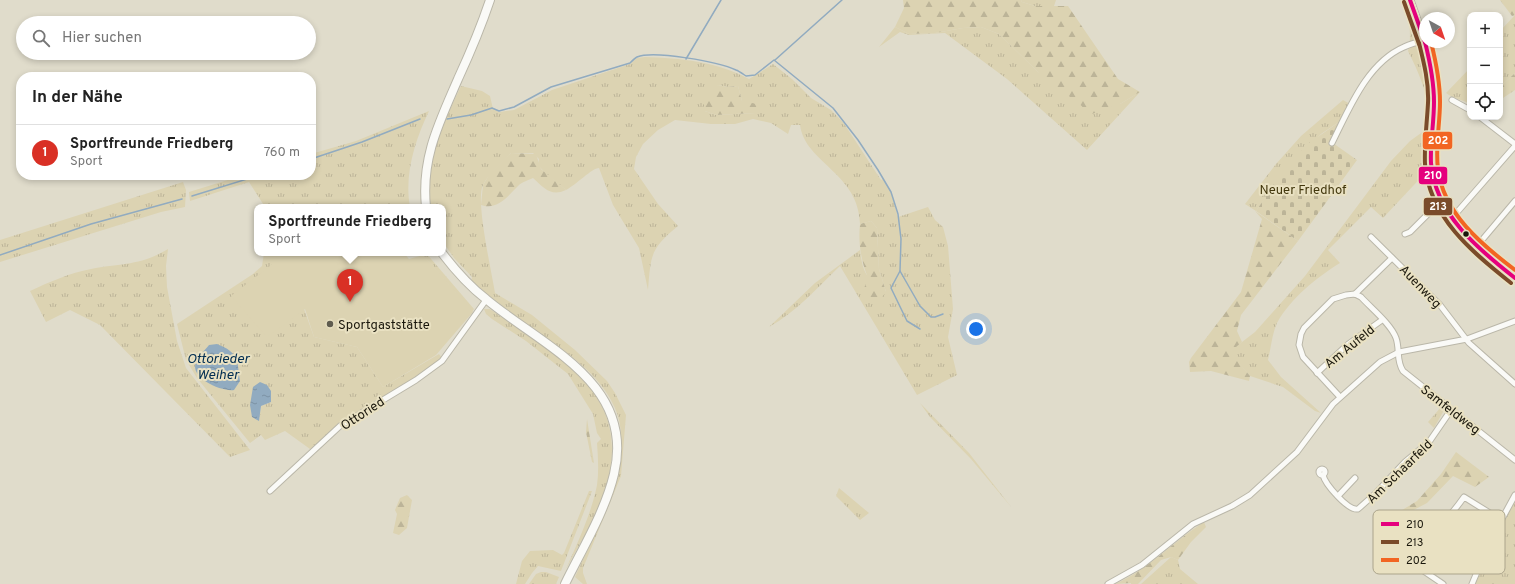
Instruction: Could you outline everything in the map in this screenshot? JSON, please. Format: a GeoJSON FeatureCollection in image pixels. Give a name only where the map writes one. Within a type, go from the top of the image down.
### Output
{"type":"FeatureCollection","features":[{"type":"Feature","properties":{"kind":"main road"},"geometry":{"type":"LineString","coordinates":[[426,204],[424,187],[428,155],[437,126],[490,0]]}},
{"type":"Feature","properties":{"kind":"main road"},"geometry":{"type":"LineString","coordinates":[[1410,0],[1419,24]]}},
{"type":"Feature","properties":{"kind":"main road"},"geometry":{"type":"LineString","coordinates":[[1427,48],[1434,94],[1432,171],[1441,201],[1452,218],[1476,246],[1514,275]]}},
{"type":"Feature","properties":{"kind":"main road"},"geometry":{"type":"LineString","coordinates":[[444,256],[457,273],[486,300],[545,342],[590,380],[605,402],[616,431],[617,452],[612,480],[606,498],[565,584]]}},
{"type":"Feature","properties":{"kind":"street"},"geometry":{"type":"LineString","coordinates":[[1332,143],[1364,82],[1389,56],[1404,46],[1419,42]]}},
{"type":"Feature","properties":{"kind":"street"},"geometry":{"type":"LineString","coordinates":[[1452,100],[1467,108]]}},
{"type":"Feature","properties":{"kind":"street"},"geometry":{"type":"LineString","coordinates":[[1452,218],[1515,145],[1484,120]]}},
{"type":"Feature","properties":{"kind":"street"},"geometry":{"type":"LineString","coordinates":[[1405,234],[1410,232],[1441,201]]}},
{"type":"Feature","properties":{"kind":"street"},"geometry":{"type":"LineString","coordinates":[[1476,246],[1515,201]]}},
{"type":"Feature","properties":{"kind":"street","name":"Auenweg"},"geometry":{"type":"LineString","coordinates":[[1371,236],[1440,305],[1467,339],[1487,360],[1515,384]]}},
{"type":"Feature","properties":{"kind":"street"},"geometry":{"type":"LineString","coordinates":[[1340,397],[1305,361],[1299,345],[1301,334],[1304,328],[1333,300],[1346,294],[1355,294],[1392,258]]}},
{"type":"Feature","properties":{"kind":"street","name":"Samfeldweg"},"geometry":{"type":"LineString","coordinates":[[1355,294],[1361,297],[1394,333],[1399,352],[1398,360],[1403,371],[1515,460]]}},
{"type":"Feature","properties":{"kind":"street","name":"Ottoried"},"geometry":{"type":"LineString","coordinates":[[270,491],[340,426],[432,369],[442,361],[486,300]]}},
{"type":"Feature","properties":{"kind":"street","name":"Am Aufeld"},"geometry":{"type":"LineString","coordinates":[[1317,373],[1347,346],[1382,320]]}},
{"type":"Feature","properties":{"kind":"street"},"geometry":{"type":"LineString","coordinates":[[1108,584],[1142,565],[1193,524],[1218,513],[1250,495],[1288,462],[1305,443],[1329,409],[1340,397],[1380,362],[1399,352],[1467,339],[1515,321]]}},
{"type":"Feature","properties":{"kind":"street","name":"Am Schaarfeld"},"geometry":{"type":"LineString","coordinates":[[1323,475],[1324,481],[1338,496],[1355,509],[1364,505],[1405,462],[1429,442],[1451,410]]}},
{"type":"Feature","properties":{"kind":"street","name":"Am Schaarfeld"},"geometry":{"type":"LineString","coordinates":[[1338,496],[1355,478]]}},
{"type":"Feature","properties":{"kind":"street"},"geometry":{"type":"LineString","coordinates":[[1505,513],[1515,496]]}},
{"type":"Feature","properties":{"kind":"street"},"geometry":{"type":"LineString","coordinates":[[1455,510],[1464,497],[1485,510]]}},
{"type":"Feature","properties":{"kind":"street"},"geometry":{"type":"LineString","coordinates":[[1428,574],[1443,584]]}},
{"type":"Feature","properties":{"kind":"street"},"geometry":{"type":"LineString","coordinates":[[1472,584],[1477,574]]}},
{"type":"Feature","properties":{"kind":"green space"},"geometry":{"type":"Polygon","coordinates":[[[903,0],[1021,0],[1022,2],[1035,6],[1068,6],[1118,79],[1140,92],[1120,104],[1092,114],[1038,72],[999,34],[981,27],[963,28],[935,33],[909,34],[895,27],[904,8],[903,0]]]}},
{"type":"Feature","properties":{"kind":"green space"},"geometry":{"type":"Polygon","coordinates":[[[1021,0],[1056,0],[1054,6],[1035,6],[1022,2],[1021,0]]]}},
{"type":"Feature","properties":{"kind":"green space"},"geometry":{"type":"Polygon","coordinates":[[[1500,0],[1515,0],[1515,15],[1512,16],[1500,0]]]}},
{"type":"Feature","properties":{"kind":"green space"},"geometry":{"type":"Polygon","coordinates":[[[1407,8],[1417,34],[1419,48],[1421,48],[1427,74],[1430,116],[1422,83],[1408,51],[1410,35],[1407,8]]]}},
{"type":"Feature","properties":{"kind":"green space"},"geometry":{"type":"Polygon","coordinates":[[[1515,15],[1515,73],[1503,84],[1503,48],[1503,28],[1515,15]]]}},
{"type":"Feature","properties":{"kind":"green space"},"geometry":{"type":"Polygon","coordinates":[[[895,27],[909,34],[935,33],[963,28],[981,27],[999,34],[1038,72],[1120,104],[1140,92],[1087,150],[1007,79],[945,33],[909,35],[900,32],[879,47],[895,27]]]}},
{"type":"Feature","properties":{"kind":"green space"},"geometry":{"type":"Polygon","coordinates":[[[645,57],[685,60],[712,65],[737,73],[749,79],[773,64],[792,79],[811,98],[831,110],[843,122],[881,180],[883,179],[891,192],[898,217],[928,207],[935,220],[943,227],[948,246],[953,309],[948,337],[957,375],[917,395],[840,266],[797,307],[769,327],[815,283],[860,250],[867,275],[874,283],[886,292],[879,269],[877,228],[871,221],[860,224],[857,207],[851,192],[842,180],[811,149],[804,138],[800,125],[791,125],[788,134],[771,123],[753,119],[735,124],[711,124],[675,120],[658,130],[643,144],[636,157],[634,169],[658,204],[678,226],[657,247],[651,260],[648,290],[639,248],[613,205],[599,168],[592,171],[566,190],[546,174],[538,165],[539,159],[533,153],[511,153],[489,176],[483,185],[481,193],[482,220],[495,293],[532,315],[575,350],[607,381],[626,415],[621,476],[583,568],[583,573],[587,584],[583,584],[575,577],[605,514],[618,476],[621,430],[618,416],[611,400],[602,386],[577,361],[471,282],[472,277],[454,258],[446,246],[446,204],[431,204],[429,191],[430,169],[436,145],[461,86],[482,91],[490,96],[493,109],[499,112],[514,110],[552,90],[630,64],[637,58],[645,57]],[[718,85],[705,111],[716,115],[755,113],[742,101],[738,86],[728,87],[718,85]]]}},
{"type":"Feature","properties":{"kind":"green space"},"geometry":{"type":"Polygon","coordinates":[[[1467,71],[1467,102],[1446,93],[1467,71]]]}},
{"type":"Feature","properties":{"kind":"green space"},"geometry":{"type":"Polygon","coordinates":[[[1515,73],[1515,90],[1503,98],[1503,84],[1515,73]]]}},
{"type":"Feature","properties":{"kind":"green space"},"geometry":{"type":"Polygon","coordinates":[[[718,85],[728,87],[738,86],[742,101],[757,104],[755,113],[716,115],[705,111],[703,100],[710,89],[718,85]]]}},
{"type":"Feature","properties":{"kind":"green space"},"geometry":{"type":"Polygon","coordinates":[[[1343,100],[1350,104],[1342,120],[1321,134],[1285,170],[1256,211],[1245,204],[1276,164],[1301,136],[1343,100]]]}},
{"type":"Feature","properties":{"kind":"green space"},"geometry":{"type":"Polygon","coordinates":[[[429,111],[419,134],[412,158],[408,183],[410,204],[263,204],[249,182],[190,201],[189,192],[228,180],[316,180],[316,153],[356,141],[429,111]]]}},
{"type":"Feature","properties":{"kind":"green space","name":"Neuer Friedhof"},"geometry":{"type":"Polygon","coordinates":[[[1342,120],[1330,141],[1357,160],[1298,241],[1256,211],[1284,170],[1309,143],[1342,120]]]}},
{"type":"Feature","properties":{"kind":"green space"},"geometry":{"type":"Polygon","coordinates":[[[1428,128],[1428,170],[1383,218],[1371,207],[1328,250],[1340,263],[1305,289],[1289,305],[1275,327],[1268,360],[1281,377],[1321,413],[1315,411],[1283,387],[1250,376],[1229,352],[1255,332],[1305,276],[1391,161],[1410,141],[1428,128]]]}},
{"type":"Feature","properties":{"kind":"green space"},"geometry":{"type":"Polygon","coordinates":[[[511,153],[536,154],[541,169],[566,190],[561,192],[552,192],[544,188],[533,178],[520,184],[506,198],[497,204],[492,206],[481,205],[483,185],[489,175],[511,153]]]}},
{"type":"Feature","properties":{"kind":"green space"},"geometry":{"type":"Polygon","coordinates":[[[183,182],[186,190],[185,207],[161,212],[0,262],[0,240],[183,182]]]}},
{"type":"Feature","properties":{"kind":"green space"},"geometry":{"type":"Polygon","coordinates":[[[1255,211],[1298,241],[1241,315],[1237,331],[1242,342],[1230,352],[1250,376],[1249,381],[1211,371],[1190,372],[1189,362],[1191,358],[1241,292],[1262,219],[1255,211]]]}},
{"type":"Feature","properties":{"kind":"green space"},"geometry":{"type":"Polygon","coordinates":[[[871,221],[877,228],[879,269],[886,292],[875,306],[863,291],[868,278],[862,258],[859,238],[860,224],[871,221]]]}},
{"type":"Feature","properties":{"kind":"green space"},"geometry":{"type":"Polygon","coordinates":[[[168,249],[166,266],[167,287],[177,341],[186,368],[250,450],[230,457],[100,325],[70,310],[46,322],[30,291],[75,273],[139,261],[168,249]]]}},
{"type":"Feature","properties":{"kind":"green space"},"geometry":{"type":"Polygon","coordinates":[[[264,256],[285,256],[314,337],[357,347],[383,387],[439,354],[442,358],[427,371],[358,413],[310,449],[285,431],[265,440],[261,435],[250,443],[197,378],[186,360],[177,324],[253,274],[262,266],[264,256]],[[260,382],[259,420],[261,406],[271,402],[260,382]]]}},
{"type":"Feature","properties":{"kind":"green space"},"geometry":{"type":"Polygon","coordinates":[[[278,256],[406,256],[409,259],[424,256],[473,312],[436,355],[383,387],[357,347],[314,337],[305,309],[267,337],[231,296],[270,266],[278,256]]]}},
{"type":"Feature","properties":{"kind":"green space"},"geometry":{"type":"Polygon","coordinates":[[[424,256],[429,256],[474,309],[472,312],[424,256]]]}},
{"type":"Feature","properties":{"kind":"green space"},"geometry":{"type":"Polygon","coordinates":[[[484,309],[490,309],[566,363],[586,383],[602,405],[610,431],[611,461],[603,496],[591,524],[566,569],[584,528],[595,495],[598,474],[597,443],[601,439],[597,433],[593,414],[568,374],[526,341],[492,319],[486,314],[484,309]]]}},
{"type":"Feature","properties":{"kind":"green space"},"geometry":{"type":"Polygon","coordinates":[[[920,403],[969,453],[1012,508],[971,459],[930,417],[920,403]]]}},
{"type":"Feature","properties":{"kind":"green space"},"geometry":{"type":"Polygon","coordinates":[[[1441,407],[1443,412],[1434,428],[1428,422],[1441,407]]]}},
{"type":"Feature","properties":{"kind":"green space"},"geometry":{"type":"Polygon","coordinates":[[[587,419],[594,463],[592,462],[586,432],[587,419]]]}},
{"type":"Feature","properties":{"kind":"green space"},"geometry":{"type":"Polygon","coordinates":[[[1456,452],[1489,477],[1475,487],[1453,476],[1427,503],[1414,510],[1402,510],[1417,501],[1441,474],[1456,452]]]}},
{"type":"Feature","properties":{"kind":"green space"},"geometry":{"type":"Polygon","coordinates":[[[839,488],[869,513],[860,520],[836,496],[839,488]]]}},
{"type":"Feature","properties":{"kind":"green space"},"geometry":{"type":"Polygon","coordinates":[[[589,491],[592,491],[561,571],[538,566],[525,584],[516,584],[522,561],[530,551],[553,550],[562,555],[564,553],[589,491]]]}},
{"type":"Feature","properties":{"kind":"green space"},"geometry":{"type":"Polygon","coordinates":[[[407,495],[412,500],[407,528],[399,535],[393,533],[397,514],[395,510],[400,498],[407,495]]]}},
{"type":"Feature","properties":{"kind":"green space"},"geometry":{"type":"Polygon","coordinates":[[[1515,501],[1515,584],[1475,584],[1479,574],[1505,574],[1505,520],[1515,501]]]}},
{"type":"Feature","properties":{"kind":"green space"},"geometry":{"type":"Polygon","coordinates":[[[1204,522],[1206,527],[1191,542],[1178,560],[1171,557],[1161,560],[1138,584],[1115,584],[1139,571],[1204,522]]]}},
{"type":"Feature","properties":{"kind":"green space"},"geometry":{"type":"Polygon","coordinates":[[[1171,557],[1178,560],[1180,569],[1198,584],[1141,584],[1171,557]]]}},
{"type":"Feature","properties":{"kind":"green space"},"geometry":{"type":"Polygon","coordinates":[[[546,572],[559,577],[556,584],[529,584],[536,574],[546,572]]]}},
{"type":"Feature","properties":{"kind":"water","name":"Ottorieder Weiher"},"geometry":{"type":"Polygon","coordinates":[[[217,344],[229,350],[236,358],[240,381],[234,390],[222,389],[208,383],[197,373],[195,368],[198,358],[209,345],[217,344]]]}},
{"type":"Feature","properties":{"kind":"water","name":"Ottorieder Weiher"},"geometry":{"type":"Polygon","coordinates":[[[260,382],[267,385],[271,391],[271,402],[261,406],[259,421],[252,417],[250,405],[253,387],[260,382]]]}},
{"type":"Feature","properties":{"kind":"waterway"},"geometry":{"type":"LineString","coordinates":[[686,59],[721,0]]}},
{"type":"Feature","properties":{"kind":"waterway"},"geometry":{"type":"LineString","coordinates":[[775,60],[842,0]]}},
{"type":"Feature","properties":{"kind":"waterway"},"geometry":{"type":"LineString","coordinates":[[447,119],[471,115],[492,108],[499,111],[514,107],[551,87],[630,63],[637,57],[645,55],[671,56],[702,61],[737,70],[746,76],[755,75],[774,60],[833,108],[858,140],[878,170],[891,192],[898,214],[901,239],[900,271],[920,306],[931,317],[943,314]]}},
{"type":"Feature","properties":{"kind":"waterway"},"geometry":{"type":"LineString","coordinates":[[316,157],[362,142],[420,119]]}},
{"type":"Feature","properties":{"kind":"waterway"},"geometry":{"type":"LineString","coordinates":[[192,196],[244,180]]}},
{"type":"Feature","properties":{"kind":"waterway"},"geometry":{"type":"LineString","coordinates":[[0,255],[91,224],[182,199]]}},
{"type":"Feature","properties":{"kind":"waterway"},"geometry":{"type":"LineString","coordinates":[[900,271],[891,288],[907,321],[920,329]]}},
{"type":"Feature","properties":{"kind":"transit line","name":"210"},"geometry":{"type":"LineString","coordinates":[[1410,0],[1419,25]]}},
{"type":"Feature","properties":{"kind":"transit line","name":"213"},"geometry":{"type":"LineString","coordinates":[[1404,2],[1419,44]]}},
{"type":"Feature","properties":{"kind":"transit line","name":"213"},"geometry":{"type":"LineString","coordinates":[[1420,48],[1428,88],[1428,111],[1425,141],[1425,164],[1428,183],[1435,201],[1455,232],[1482,259],[1511,283]]}},
{"type":"Feature","properties":{"kind":"transit line","name":"210"},"geometry":{"type":"LineString","coordinates":[[1427,48],[1434,94],[1431,148],[1431,163],[1434,181],[1441,198],[1461,229],[1487,255],[1515,278]]}},
{"type":"Feature","properties":{"kind":"transit line","name":"202"},"geometry":{"type":"LineString","coordinates":[[1432,48],[1436,64],[1440,102],[1437,161],[1441,185],[1456,214],[1466,227],[1477,239],[1515,270]]}},
{"type":"Feature","properties":{"kind":"place","name":"Sportfreunde Friedberg"},"geometry":{"type":"Point","coordinates":[350,302]}},
{"type":"Feature","properties":{"kind":"place","name":"Sportgaststätte"},"geometry":{"type":"Point","coordinates":[330,324]}}]}
